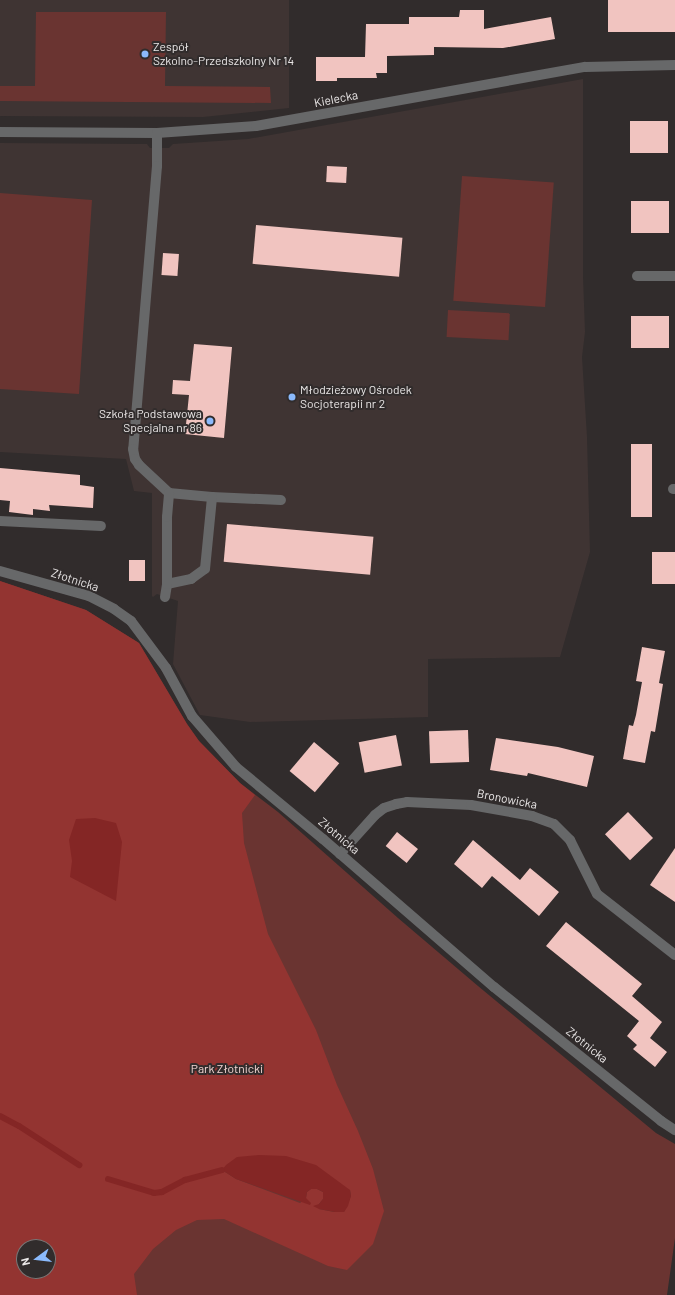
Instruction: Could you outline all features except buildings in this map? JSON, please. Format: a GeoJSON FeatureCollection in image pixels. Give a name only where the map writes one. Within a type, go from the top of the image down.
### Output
{"type":"FeatureCollection","features":[{"type":"Feature","properties":{"kind":"street","name":"Kielecka"},"geometry":{"type":"LineString","coordinates":[[0,132],[157,133],[256,126],[585,66],[675,65]]}},
{"type":"Feature","properties":{"kind":"street"},"geometry":{"type":"LineString","coordinates":[[157,133],[157,166],[133,449],[138,465],[169,493],[212,497],[280,500]]}},
{"type":"Feature","properties":{"kind":"street"},"geometry":{"type":"LineString","coordinates":[[637,276],[675,276]]}},
{"type":"Feature","properties":{"kind":"street"},"geometry":{"type":"LineString","coordinates":[[165,597],[168,584],[167,517],[169,493]]}},
{"type":"Feature","properties":{"kind":"street"},"geometry":{"type":"LineString","coordinates":[[168,584],[191,579],[205,569],[212,497]]}},
{"type":"Feature","properties":{"kind":"street"},"geometry":{"type":"LineString","coordinates":[[0,521],[101,526]]}},
{"type":"Feature","properties":{"kind":"street","name":"Złotnicka"},"geometry":{"type":"LineString","coordinates":[[0,571],[89,596],[114,609],[131,621],[151,645],[166,668],[192,716],[236,767],[340,854],[494,987],[661,1121],[675,1130]]}},
{"type":"Feature","properties":{"kind":"street","name":"Bronowicka"},"geometry":{"type":"LineString","coordinates":[[340,854],[375,814],[384,808],[406,802],[471,804],[532,816],[554,824],[570,840],[597,894],[675,956]]}},
{"type":"Feature","properties":{"kind":"shaded area","name":"Zespół Szkolno-Przedszkolny Nr 14"},"geometry":{"type":"Polygon","coordinates":[[[0,0],[289,0],[289,108],[203,117],[0,116],[0,0]]]}},
{"type":"Feature","properties":{"kind":"shaded area","name":"Młodzieżowy Ośrodek Socjoterapii nr 2"},"geometry":{"type":"Polygon","coordinates":[[[583,79],[583,276],[585,332],[582,357],[587,437],[590,552],[560,657],[428,659],[428,717],[250,722],[200,715],[173,664],[178,601],[157,594],[153,597],[152,596],[152,493],[134,491],[126,459],[0,452],[0,143],[147,144],[150,148],[169,148],[173,144],[248,139],[583,79]]]}},
{"type":"Feature","properties":{"kind":"shaded area"},"geometry":{"type":"Polygon","coordinates":[[[95,818],[116,823],[122,842],[116,901],[70,877],[72,861],[69,840],[76,819],[95,818]]]}},
{"type":"Feature","properties":{"kind":"shaded area"},"geometry":{"type":"Polygon","coordinates":[[[259,1155],[286,1156],[316,1165],[350,1190],[351,1196],[348,1206],[344,1212],[319,1209],[313,1206],[319,1204],[323,1199],[323,1192],[317,1189],[311,1189],[307,1192],[306,1198],[311,1203],[310,1205],[236,1179],[222,1170],[237,1157],[259,1155]]]}},
{"type":"Feature","properties":{"kind":"green space"},"geometry":{"type":"Polygon","coordinates":[[[36,12],[166,12],[165,86],[270,87],[271,103],[0,101],[0,86],[35,86],[36,12]]]}},
{"type":"Feature","properties":{"kind":"green space"},"geometry":{"type":"Polygon","coordinates":[[[462,176],[554,182],[545,307],[453,301],[462,176]]]}},
{"type":"Feature","properties":{"kind":"green space"},"geometry":{"type":"Polygon","coordinates":[[[0,193],[92,200],[79,394],[0,389],[0,193]]]}},
{"type":"Feature","properties":{"kind":"green space"},"geometry":{"type":"Polygon","coordinates":[[[448,310],[510,313],[509,340],[447,337],[448,310]]]}},
{"type":"Feature","properties":{"kind":"green space","name":"Park Złotnicki"},"geometry":{"type":"Polygon","coordinates":[[[0,581],[86,610],[139,643],[187,724],[199,741],[240,783],[278,812],[398,918],[478,986],[656,1133],[675,1144],[675,1238],[667,1295],[0,1295],[0,581]]]}},
{"type":"Feature","properties":{"kind":"green space"},"geometry":{"type":"Polygon","coordinates":[[[0,581],[86,610],[139,643],[187,724],[199,741],[240,783],[255,795],[242,813],[244,843],[268,934],[316,1030],[337,1085],[373,1169],[384,1211],[373,1244],[347,1270],[328,1266],[224,1219],[197,1220],[176,1230],[153,1249],[134,1274],[137,1295],[0,1295],[0,581]],[[222,1170],[236,1179],[300,1203],[306,1198],[307,1192],[311,1189],[317,1189],[323,1192],[323,1199],[319,1204],[319,1209],[334,1212],[344,1212],[351,1196],[350,1190],[222,1170]]]}},
{"type":"Feature","properties":{"kind":"waterway"},"geometry":{"type":"LineString","coordinates":[[0,1116],[19,1126],[79,1165]]}},
{"type":"Feature","properties":{"kind":"waterway"},"geometry":{"type":"LineString","coordinates":[[108,1179],[154,1193],[162,1192],[185,1180],[222,1170]]}},
{"type":"Feature","properties":{"kind":"place","name":"Zespół Szkolno-Przedszkolny Nr 14"},"geometry":{"type":"Point","coordinates":[145,54]}},
{"type":"Feature","properties":{"kind":"place","name":"Młodzieżowy Ośrodek Socjoterapii nr 2"},"geometry":{"type":"Point","coordinates":[292,397]}},
{"type":"Feature","properties":{"kind":"place","name":"Szkoła Podstawowa Specjalna nr 86"},"geometry":{"type":"Point","coordinates":[210,421]}}]}
